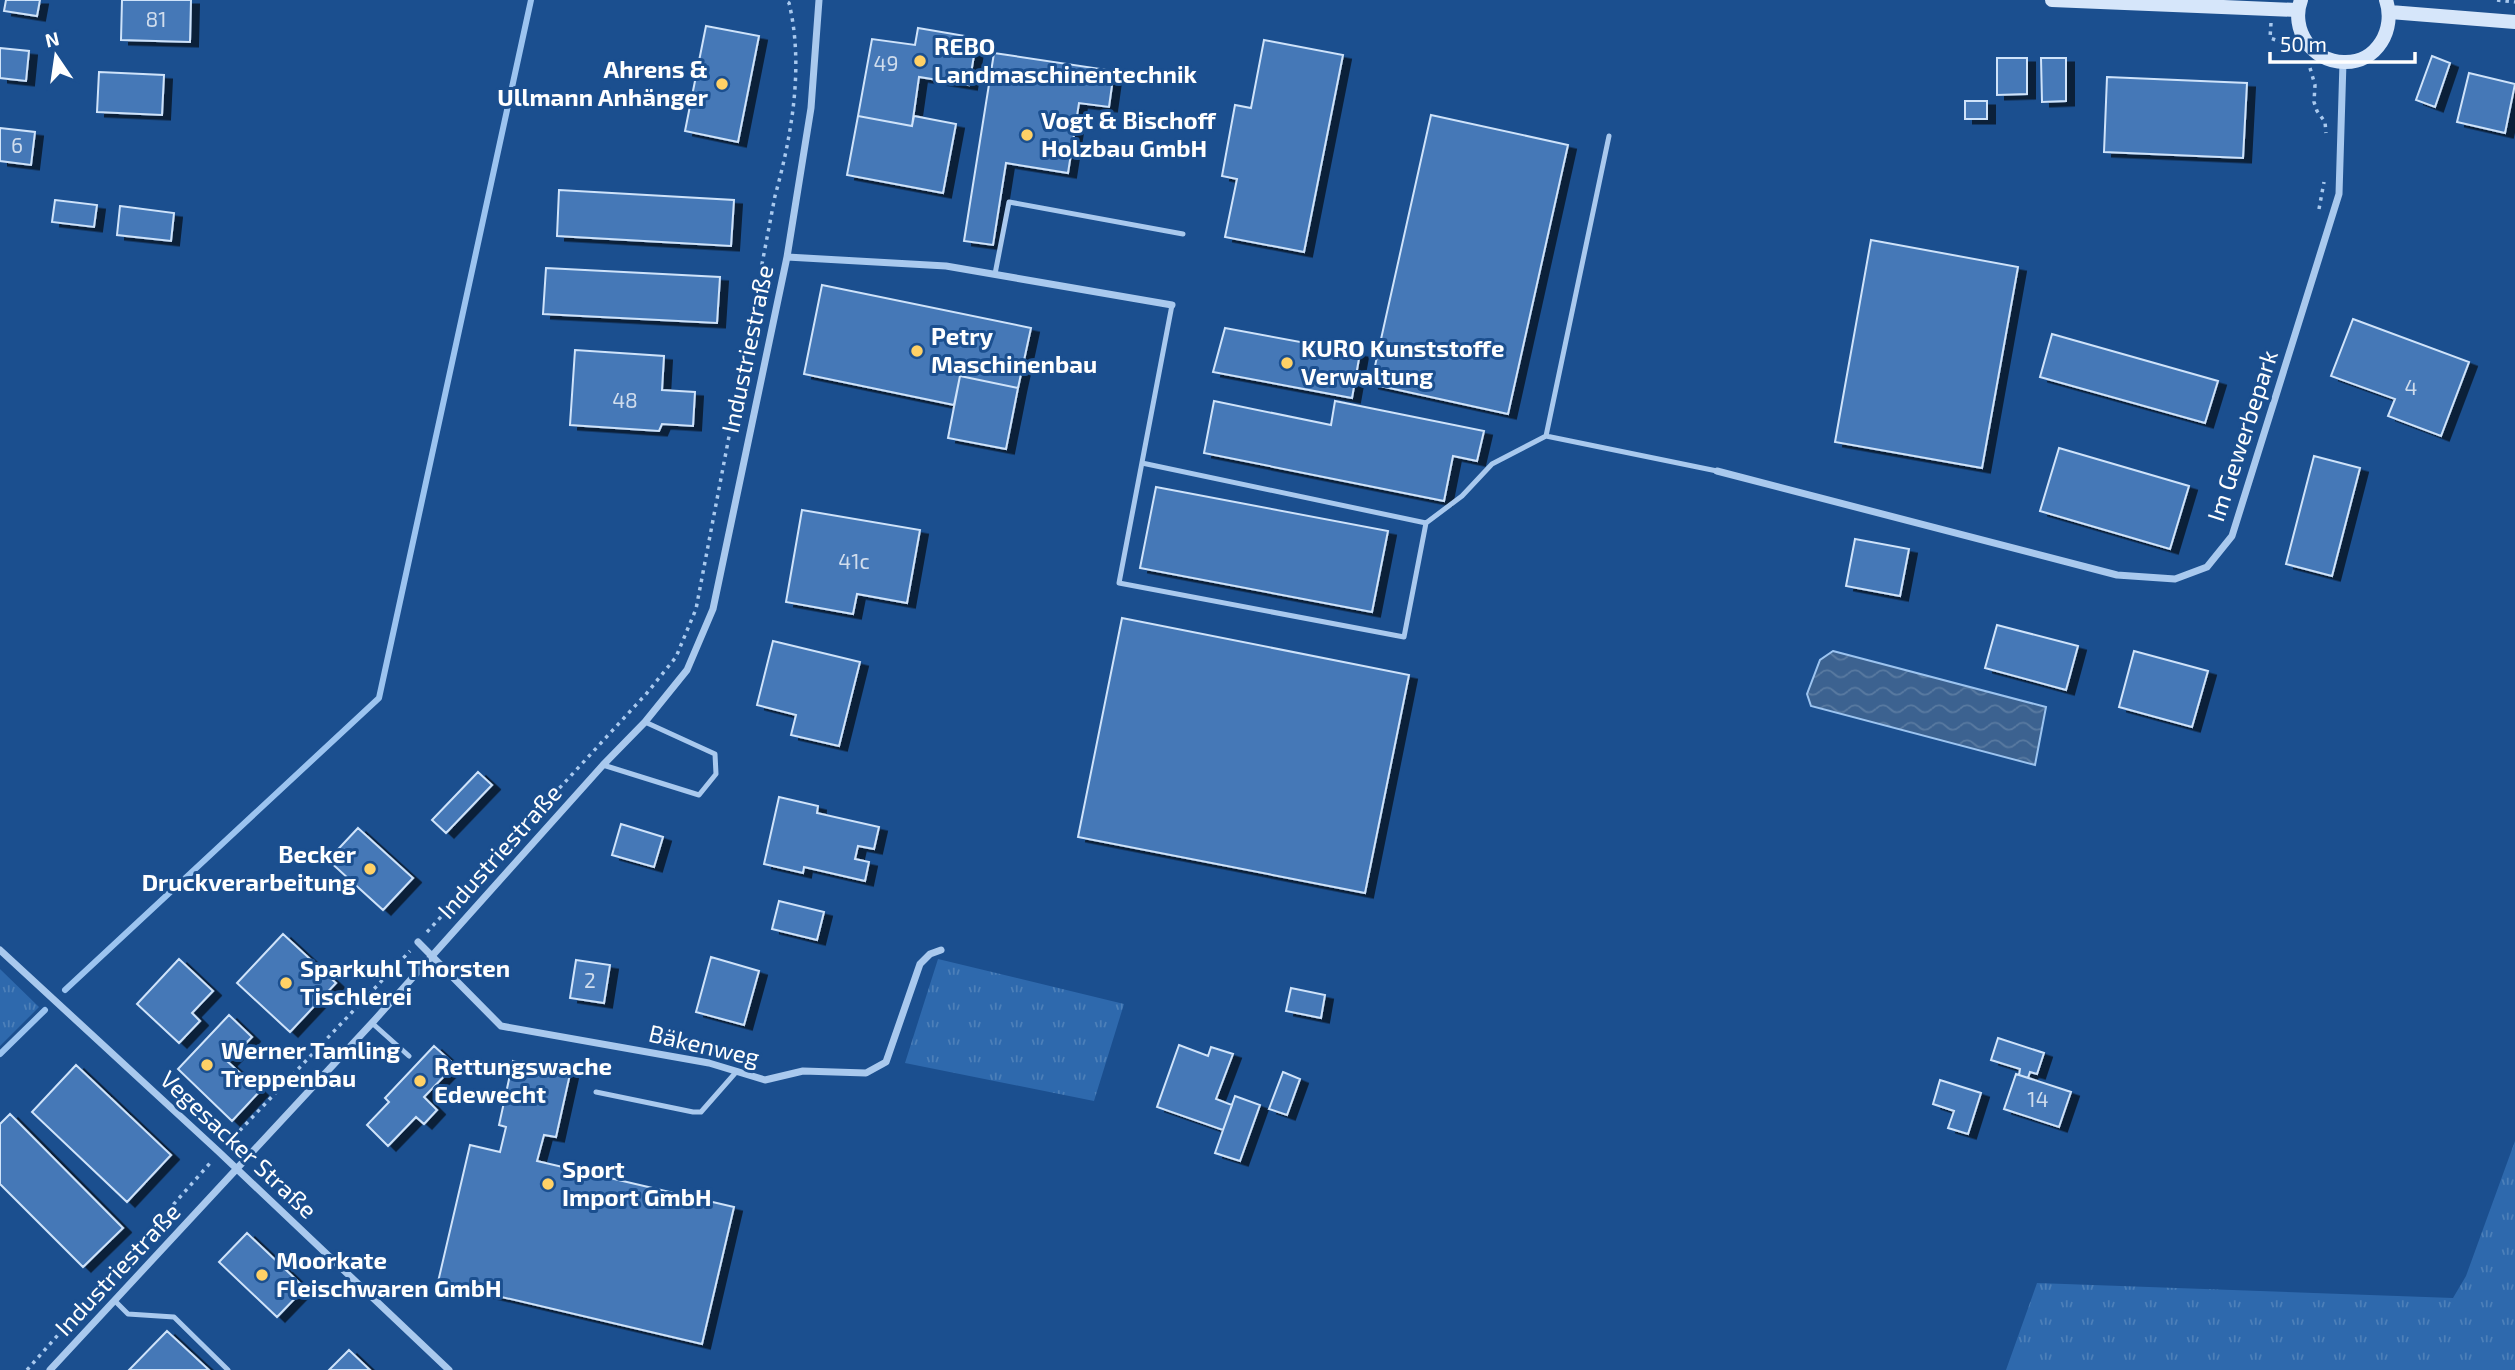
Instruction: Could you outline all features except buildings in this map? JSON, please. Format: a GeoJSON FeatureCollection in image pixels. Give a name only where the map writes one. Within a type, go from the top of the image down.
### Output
{"type":"FeatureCollection","features":[{"type":"Feature","properties":{"kind":"main road"},"geometry":{"type":"LineString","coordinates":[[2052,0],[2272,9],[2299,5],[2301,36],[2318,55],[2343,62],[2362,59],[2378,48],[2388,31],[2388,6],[2515,22]]}},
{"type":"Feature","properties":{"kind":"street","name":"Industriestraße"},"geometry":{"type":"LineString","coordinates":[[50,1370],[372,1023],[603,765],[645,722],[687,670],[713,609],[788,257],[811,108],[819,0]]}},
{"type":"Feature","properties":{"kind":"street","name":"Im Gewerbepark"},"geometry":{"type":"LineString","coordinates":[[1717,471],[2117,575],[2175,579],[2207,567],[2232,537],[2339,194],[2343,62]]}},
{"type":"Feature","properties":{"kind":"street","name":"Industriestraße"},"geometry":{"type":"LineString","coordinates":[[788,257],[946,266],[1172,305]]}},
{"type":"Feature","properties":{"kind":"street","name":"Bäkenweg"},"geometry":{"type":"LineString","coordinates":[[418,942],[501,1026],[709,1063],[765,1080],[803,1071],[866,1073],[886,1062],[920,964],[930,954],[941,950]]}},
{"type":"Feature","properties":{"kind":"street","name":"Vegesacker Straße"},"geometry":{"type":"LineString","coordinates":[[0,950],[449,1370]]}},
{"type":"Feature","properties":{"kind":"lane"},"geometry":{"type":"LineString","coordinates":[[1546,436],[1609,136]]}},
{"type":"Feature","properties":{"kind":"lane"},"geometry":{"type":"LineString","coordinates":[[995,274],[1009,202],[1183,234]]}},
{"type":"Feature","properties":{"kind":"lane"},"geometry":{"type":"LineString","coordinates":[[1172,305],[1119,583],[1404,637],[1426,523],[1462,496],[1492,464],[1546,436],[1717,471]]}},
{"type":"Feature","properties":{"kind":"lane"},"geometry":{"type":"LineString","coordinates":[[1142,463],[1426,523]]}},
{"type":"Feature","properties":{"kind":"lane"},"geometry":{"type":"LineString","coordinates":[[603,765],[699,794],[716,774],[715,754],[645,722]]}},
{"type":"Feature","properties":{"kind":"lane"},"geometry":{"type":"LineString","coordinates":[[372,1023],[409,1056]]}},
{"type":"Feature","properties":{"kind":"lane"},"geometry":{"type":"LineString","coordinates":[[596,1092],[701,1112],[737,1071]]}},
{"type":"Feature","properties":{"kind":"lane"},"geometry":{"type":"LineString","coordinates":[[115,1301],[128,1314],[174,1317],[228,1370]]}},
{"type":"Feature","properties":{"kind":"path"},"geometry":{"type":"LineString","coordinates":[[27,1370],[219,1152],[647,694],[676,657],[696,609],[784,164],[795,85],[795,30],[789,3],[784,0]]}},
{"type":"Feature","properties":{"kind":"path"},"geometry":{"type":"LineString","coordinates":[[2497,0],[2515,2]]}},
{"type":"Feature","properties":{"kind":"path"},"geometry":{"type":"LineString","coordinates":[[2272,9],[2270,38],[2288,44]]}},
{"type":"Feature","properties":{"kind":"path"},"geometry":{"type":"LineString","coordinates":[[2308,64],[2315,85],[2314,102],[2325,122],[2327,143]]}},
{"type":"Feature","properties":{"kind":"path"},"geometry":{"type":"LineString","coordinates":[[2318,212],[2325,179]]}},
{"type":"Feature","properties":{"kind":"green space"},"geometry":{"type":"Polygon","coordinates":[[[938,959],[1124,1004],[1094,1101],[905,1063],[938,959]]]}},
{"type":"Feature","properties":{"kind":"green space"},"geometry":{"type":"Polygon","coordinates":[[[0,969],[39,1007],[0,1046],[0,969]]]}},
{"type":"Feature","properties":{"kind":"green space"},"geometry":{"type":"Polygon","coordinates":[[[2515,1141],[2515,1370],[2006,1370],[2037,1283],[2453,1298],[2466,1276],[2515,1141]]]}},
{"type":"Feature","properties":{"kind":"water"},"geometry":{"type":"Polygon","coordinates":[[[1833,651],[2046,707],[2035,765],[1811,706],[1807,694],[1820,660],[1833,651]]]}},
{"type":"Feature","properties":{"kind":"waterway"},"geometry":{"type":"LineString","coordinates":[[65,990],[379,698],[531,0]]}},
{"type":"Feature","properties":{"kind":"waterway"},"geometry":{"type":"LineString","coordinates":[[0,1054],[45,1010]]}},
{"type":"Feature","properties":{"kind":"place","name":"REBO Landmaschinentechnik"},"geometry":{"type":"Point","coordinates":[920,61]}},
{"type":"Feature","properties":{"kind":"place","name":"Ahrens & Ullmann Anhänger"},"geometry":{"type":"Point","coordinates":[722,84]}},
{"type":"Feature","properties":{"kind":"place","name":"Vogt & Bischoff Holzbau GmbH"},"geometry":{"type":"Point","coordinates":[1027,135]}},
{"type":"Feature","properties":{"kind":"place","name":"Petry Maschinenbau"},"geometry":{"type":"Point","coordinates":[917,351]}},
{"type":"Feature","properties":{"kind":"place","name":"KURO Kunststoffe Verwaltung"},"geometry":{"type":"Point","coordinates":[1287,363]}},
{"type":"Feature","properties":{"kind":"place","name":"Becker Druckverarbeitung"},"geometry":{"type":"Point","coordinates":[370,869]}},
{"type":"Feature","properties":{"kind":"place","name":"Sparkuhl Thorsten Tischlerei"},"geometry":{"type":"Point","coordinates":[286,983]}},
{"type":"Feature","properties":{"kind":"place","name":"Werner Tamling Treppenbau"},"geometry":{"type":"Point","coordinates":[207,1065]}},
{"type":"Feature","properties":{"kind":"place","name":"Rettungswache Edewecht"},"geometry":{"type":"Point","coordinates":[420,1081]}},
{"type":"Feature","properties":{"kind":"place","name":"Sport Import GmbH"},"geometry":{"type":"Point","coordinates":[548,1184]}},
{"type":"Feature","properties":{"kind":"place","name":"Moorkate Fleischwaren GmbH"},"geometry":{"type":"Point","coordinates":[262,1275]}}]}
